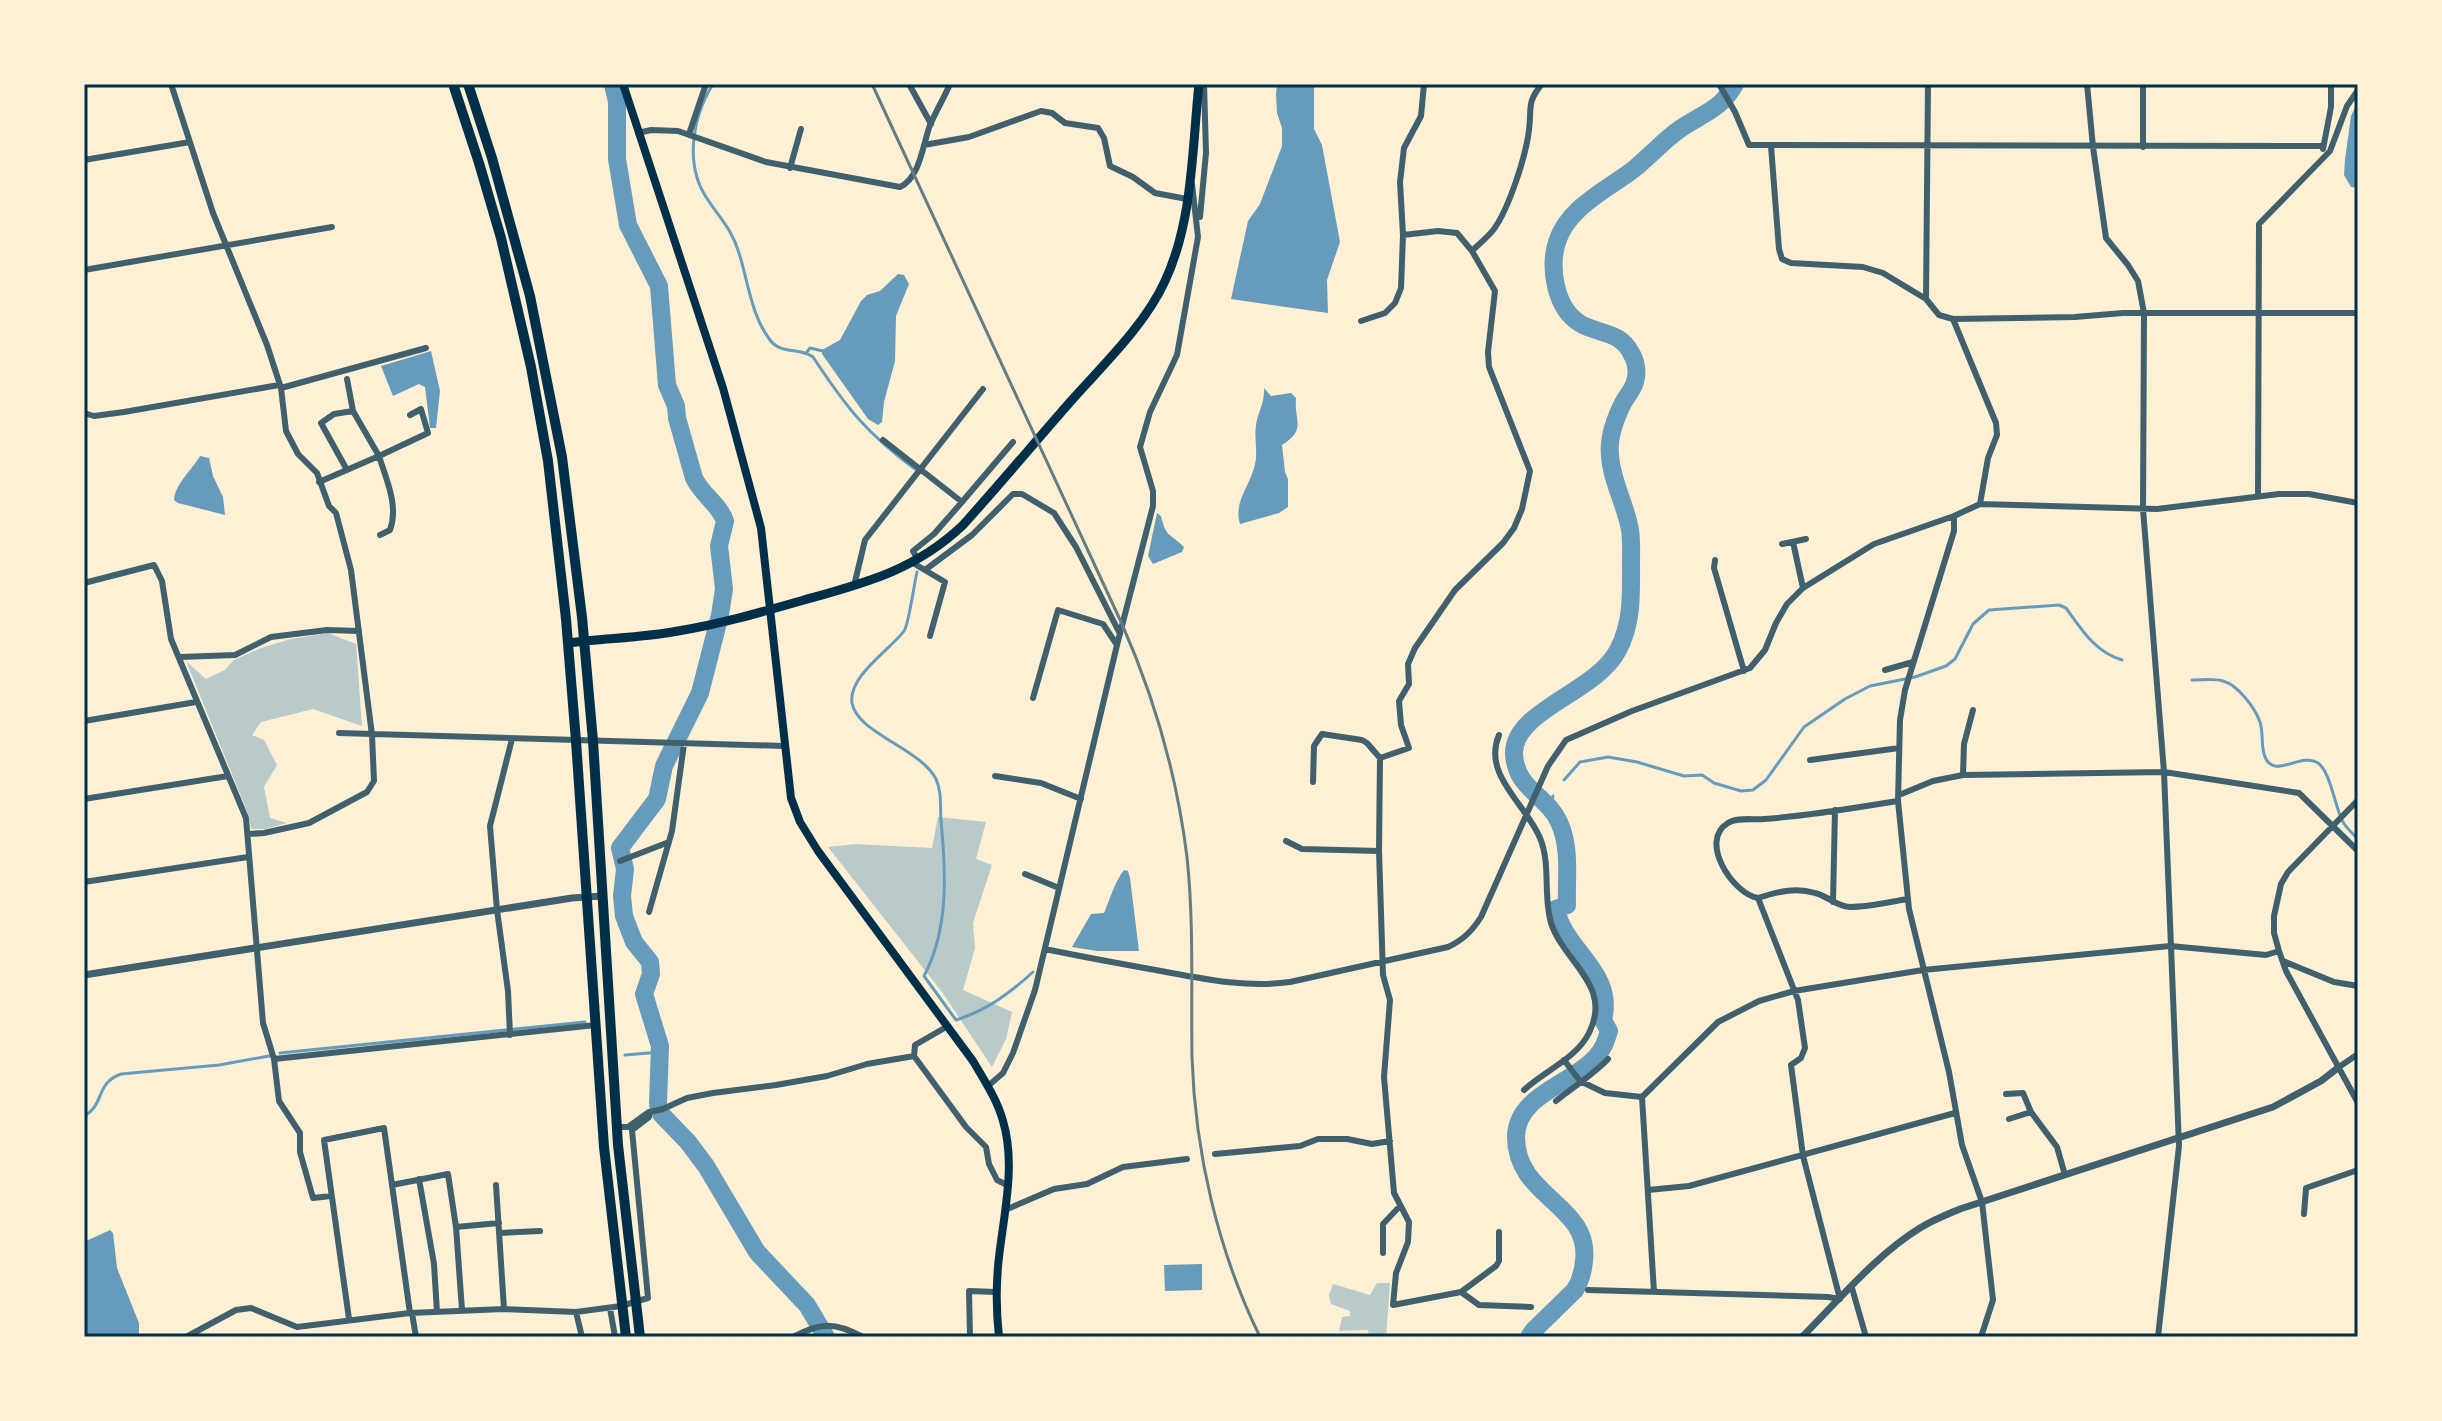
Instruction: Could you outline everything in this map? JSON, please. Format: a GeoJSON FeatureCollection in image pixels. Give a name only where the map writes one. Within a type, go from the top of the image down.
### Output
{"type":"FeatureCollection","features":[{"type":"Feature","properties":{"kind":"highway"},"geometry":{"type":"LineString","coordinates":[[453,84],[501,238],[531,367],[548,461],[576,741],[616,1307],[626,1337]]}},
{"type":"Feature","properties":{"kind":"highway"},"geometry":{"type":"LineString","coordinates":[[468,84],[514,234],[545,364],[562,457],[593,741],[617,1127],[640,1337]]}},
{"type":"Feature","properties":{"kind":"main road"},"geometry":{"type":"LineString","coordinates":[[623,84],[723,388],[761,528],[791,798],[800,822],[818,851],[948,1026],[988,1086],[1003,1120],[1007,1137],[1007,1185],[996,1292],[999,1337]]}},
{"type":"Feature","properties":{"kind":"main road"},"geometry":{"type":"LineString","coordinates":[[568,643],[658,634],[722,623],[854,586],[916,561],[944,542],[963,525],[1111,356],[1149,308],[1165,281],[1182,228],[1201,84]]}},
{"type":"Feature","properties":{"kind":"street"},"geometry":{"type":"LineString","coordinates":[[171,84],[225,244],[267,345],[280,387],[286,431],[298,454],[317,473],[329,506],[336,513],[351,570],[372,735],[374,781],[367,792],[309,823],[248,834]]}},
{"type":"Feature","properties":{"kind":"street"},"geometry":{"type":"LineString","coordinates":[[693,136],[706,84]]}},
{"type":"Feature","properties":{"kind":"street"},"geometry":{"type":"LineString","coordinates":[[909,84],[931,124]]}},
{"type":"Feature","properties":{"kind":"street"},"geometry":{"type":"LineString","coordinates":[[638,133],[664,129],[790,168],[900,187],[908,183],[950,84]]}},
{"type":"Feature","properties":{"kind":"street"},"geometry":{"type":"LineString","coordinates":[[988,1086],[1003,1073],[1013,1053],[1035,990],[1153,506],[1153,491],[1140,447],[1150,412],[1177,355],[1198,237],[1206,153],[1201,84]]}},
{"type":"Feature","properties":{"kind":"street"},"geometry":{"type":"LineString","coordinates":[[1361,321],[1385,313],[1395,303],[1401,288],[1403,235],[1400,182],[1404,148],[1421,116],[1424,84]]}},
{"type":"Feature","properties":{"kind":"street"},"geometry":{"type":"LineString","coordinates":[[1472,251],[1494,229],[1507,205],[1529,130],[1529,105],[1542,84]]}},
{"type":"Feature","properties":{"kind":"street"},"geometry":{"type":"LineString","coordinates":[[1719,84],[1749,145],[2323,146]]}},
{"type":"Feature","properties":{"kind":"street"},"geometry":{"type":"LineString","coordinates":[[1926,299],[1928,84]]}},
{"type":"Feature","properties":{"kind":"street"},"geometry":{"type":"LineString","coordinates":[[2087,84],[2106,238],[2138,281],[2144,313],[2143,509],[2164,772],[2179,1146],[2158,1337]]}},
{"type":"Feature","properties":{"kind":"street"},"geometry":{"type":"LineString","coordinates":[[2143,84],[2143,147]]}},
{"type":"Feature","properties":{"kind":"street"},"geometry":{"type":"LineString","coordinates":[[2323,157],[2331,107],[2331,84]]}},
{"type":"Feature","properties":{"kind":"street"},"geometry":{"type":"LineString","coordinates":[[2258,496],[2259,224],[2330,151],[2347,106],[2358,90]]}},
{"type":"Feature","properties":{"kind":"street"},"geometry":{"type":"LineString","coordinates":[[924,145],[969,137],[1048,111],[1065,123],[1098,128],[1104,138],[1110,166],[1133,177],[1155,193],[1187,199]]}},
{"type":"Feature","properties":{"kind":"street"},"geometry":{"type":"LineString","coordinates":[[790,168],[801,129]]}},
{"type":"Feature","properties":{"kind":"street"},"geometry":{"type":"LineString","coordinates":[[84,160],[190,142]]}},
{"type":"Feature","properties":{"kind":"street"},"geometry":{"type":"LineString","coordinates":[[1771,146],[1782,259],[1791,263],[1863,267],[1883,273],[1926,299],[1939,315],[1953,319],[2144,313],[2358,313]]}},
{"type":"Feature","properties":{"kind":"street"},"geometry":{"type":"LineString","coordinates":[[1190,170],[1198,237]]}},
{"type":"Feature","properties":{"kind":"street"},"geometry":{"type":"LineString","coordinates":[[84,270],[332,227]]}},
{"type":"Feature","properties":{"kind":"street"},"geometry":{"type":"LineString","coordinates":[[1182,228],[1198,237]]}},
{"type":"Feature","properties":{"kind":"street"},"geometry":{"type":"LineString","coordinates":[[1380,758],[1409,748],[1401,725],[1399,701],[1409,684],[1408,664],[1455,590],[1514,528],[1522,509],[1530,471],[1489,367],[1495,291],[1472,251],[1457,233],[1438,231],[1403,235]]}},
{"type":"Feature","properties":{"kind":"street"},"geometry":{"type":"LineString","coordinates":[[1953,319],[1996,423],[1997,435],[1988,458],[1980,504]]}},
{"type":"Feature","properties":{"kind":"street"},"geometry":{"type":"LineString","coordinates":[[84,413],[94,416],[280,387],[426,348]]}},
{"type":"Feature","properties":{"kind":"street"},"geometry":{"type":"LineString","coordinates":[[347,379],[353,411],[379,456],[393,505],[394,520],[390,530],[380,535]]}},
{"type":"Feature","properties":{"kind":"street"},"geometry":{"type":"LineString","coordinates":[[854,586],[865,540],[983,389]]}},
{"type":"Feature","properties":{"kind":"street"},"geometry":{"type":"LineString","coordinates":[[319,482],[428,433],[421,409],[410,415]]}},
{"type":"Feature","properties":{"kind":"street"},"geometry":{"type":"LineString","coordinates":[[347,470],[321,423],[334,414],[353,411]]}},
{"type":"Feature","properties":{"kind":"street"},"geometry":{"type":"LineString","coordinates":[[883,440],[962,502]]}},
{"type":"Feature","properties":{"kind":"street"},"geometry":{"type":"LineString","coordinates":[[930,636],[945,582],[925,570],[916,561],[913,551],[934,534],[989,477],[1013,442]]}},
{"type":"Feature","properties":{"kind":"street"},"geometry":{"type":"LineString","coordinates":[[1005,488],[1054,513],[1076,547],[1120,634]]}},
{"type":"Feature","properties":{"kind":"street"},"geometry":{"type":"LineString","coordinates":[[925,570],[972,535],[1013,494]]}},
{"type":"Feature","properties":{"kind":"street"},"geometry":{"type":"LineString","coordinates":[[1045,949],[1244,985],[1266,985],[1448,947],[1460,942],[1481,917],[1554,755],[1572,735],[1750,668],[1765,650],[1787,604],[1803,588],[1874,544],[1980,504],[2143,509],[2258,496],[2309,494],[2358,503]]}},
{"type":"Feature","properties":{"kind":"street"},"geometry":{"type":"LineString","coordinates":[[1954,516],[1954,531],[1907,683],[1900,720],[1899,798],[1908,899],[1949,1072],[1962,1145],[1982,1202],[1993,1300],[1981,1337]]}},
{"type":"Feature","properties":{"kind":"street"},"geometry":{"type":"LineString","coordinates":[[1782,544],[1806,539]]}},
{"type":"Feature","properties":{"kind":"street"},"geometry":{"type":"LineString","coordinates":[[1793,542],[1803,588]]}},
{"type":"Feature","properties":{"kind":"street"},"geometry":{"type":"LineString","coordinates":[[1715,560],[1714,568],[1744,671]]}},
{"type":"Feature","properties":{"kind":"street"},"geometry":{"type":"LineString","coordinates":[[84,583],[154,565],[162,581],[171,639],[246,818],[263,1023],[274,1059],[279,1101],[300,1133],[300,1152],[313,1198],[331,1196]]}},
{"type":"Feature","properties":{"kind":"street"},"geometry":{"type":"LineString","coordinates":[[1033,698],[1058,610],[1103,624],[1117,645]]}},
{"type":"Feature","properties":{"kind":"street"},"geometry":{"type":"LineString","coordinates":[[180,657],[235,655],[271,637],[327,630],[359,631]]}},
{"type":"Feature","properties":{"kind":"street"},"geometry":{"type":"LineString","coordinates":[[1885,670],[1913,662]]}},
{"type":"Feature","properties":{"kind":"street"},"geometry":{"type":"LineString","coordinates":[[84,721],[196,702]]}},
{"type":"Feature","properties":{"kind":"street"},"geometry":{"type":"LineString","coordinates":[[1963,775],[1964,744],[1973,710]]}},
{"type":"Feature","properties":{"kind":"street"},"geometry":{"type":"LineString","coordinates":[[339,733],[784,746]]}},
{"type":"Feature","properties":{"kind":"street"},"geometry":{"type":"LineString","coordinates":[[1313,782],[1314,746],[1322,734],[1362,740],[1380,758],[1382,960],[1390,1000],[1384,1077],[1394,1193],[1409,1222],[1408,1242],[1396,1273],[1393,1305],[1461,1292],[1496,1266],[1499,1261],[1499,1232]]}},
{"type":"Feature","properties":{"kind":"street"},"geometry":{"type":"LineString","coordinates":[[1499,735],[1494,747],[1496,769],[1528,814],[1545,855],[1551,923],[1585,975],[1595,1000],[1594,1017],[1581,1045],[1524,1090]]}},
{"type":"Feature","properties":{"kind":"street"},"geometry":{"type":"LineString","coordinates":[[509,1031],[508,991],[490,826],[512,739]]}},
{"type":"Feature","properties":{"kind":"street"},"geometry":{"type":"LineString","coordinates":[[649,912],[670,842],[683,744]]}},
{"type":"Feature","properties":{"kind":"street"},"geometry":{"type":"LineString","coordinates":[[1810,760],[1899,748]]}},
{"type":"Feature","properties":{"kind":"street"},"geometry":{"type":"LineString","coordinates":[[1908,899],[1849,907],[1816,893],[1799,891],[1782,890],[1752,897],[1725,874],[1720,864],[1717,840],[1723,827],[1731,820],[1782,818],[1899,798],[1933,781],[1963,775],[2164,772],[2299,793],[2335,823],[2358,851]]}},
{"type":"Feature","properties":{"kind":"street"},"geometry":{"type":"LineString","coordinates":[[84,799],[228,776]]}},
{"type":"Feature","properties":{"kind":"street"},"geometry":{"type":"LineString","coordinates":[[995,776],[1041,783],[1081,799]]}},
{"type":"Feature","properties":{"kind":"street"},"geometry":{"type":"LineString","coordinates":[[2358,800],[2294,865],[2281,884],[2274,916],[2274,933],[2286,971],[2358,1103]]}},
{"type":"Feature","properties":{"kind":"street"},"geometry":{"type":"LineString","coordinates":[[1833,902],[1835,810]]}},
{"type":"Feature","properties":{"kind":"street"},"geometry":{"type":"LineString","coordinates":[[1286,841],[1302,849],[1379,851]]}},
{"type":"Feature","properties":{"kind":"street"},"geometry":{"type":"LineString","coordinates":[[623,860],[670,842]]}},
{"type":"Feature","properties":{"kind":"street"},"geometry":{"type":"LineString","coordinates":[[84,882],[248,857]]}},
{"type":"Feature","properties":{"kind":"street"},"geometry":{"type":"LineString","coordinates":[[1025,874],[1059,888]]}},
{"type":"Feature","properties":{"kind":"street"},"geometry":{"type":"LineString","coordinates":[[84,975],[602,896]]}},
{"type":"Feature","properties":{"kind":"street"},"geometry":{"type":"LineString","coordinates":[[1758,898],[1798,1000],[1805,1048],[1801,1058],[1791,1065],[1803,1156],[1840,1299]]}},
{"type":"Feature","properties":{"kind":"street"},"geometry":{"type":"LineString","coordinates":[[1654,1292],[1642,1097],[1718,1022],[1759,1001],[1794,991],[1923,970],[2170,946],[2266,955],[2279,951]]}},
{"type":"Feature","properties":{"kind":"street"},"geometry":{"type":"LineString","coordinates":[[2283,961],[2334,982],[2358,986]]}},
{"type":"Feature","properties":{"kind":"street"},"geometry":{"type":"LineString","coordinates":[[274,1059],[509,1031],[596,1025]]}},
{"type":"Feature","properties":{"kind":"street"},"geometry":{"type":"LineString","coordinates":[[948,1026],[915,1045],[914,1056],[966,1127],[986,1147],[989,1164],[997,1180],[1007,1185]]}},
{"type":"Feature","properties":{"kind":"street"},"geometry":{"type":"LineString","coordinates":[[1802,1337],[1892,1249],[1920,1228],[1960,1209],[2273,1107],[2321,1081],[2358,1054]]}},
{"type":"Feature","properties":{"kind":"street"},"geometry":{"type":"LineString","coordinates":[[617,1127],[628,1127],[656,1110],[687,1098],[827,1076],[867,1064],[914,1056]]}},
{"type":"Feature","properties":{"kind":"street"},"geometry":{"type":"LineString","coordinates":[[1556,1101],[1608,1059]]}},
{"type":"Feature","properties":{"kind":"street"},"geometry":{"type":"LineString","coordinates":[[1564,1061],[1579,1080],[1605,1093],[1642,1097]]}},
{"type":"Feature","properties":{"kind":"street"},"geometry":{"type":"LineString","coordinates":[[2006,1094],[2023,1093],[2031,1112],[2057,1147],[2065,1175]]}},
{"type":"Feature","properties":{"kind":"street"},"geometry":{"type":"LineString","coordinates":[[186,1337],[228,1314],[251,1308],[297,1327],[349,1319],[462,1310],[576,1312],[616,1307],[648,1298],[632,1130],[656,1110]]}},
{"type":"Feature","properties":{"kind":"street"},"geometry":{"type":"LineString","coordinates":[[2009,1119],[2031,1112]]}},
{"type":"Feature","properties":{"kind":"street"},"geometry":{"type":"LineString","coordinates":[[1648,1190],[1689,1186],[1955,1113]]}},
{"type":"Feature","properties":{"kind":"street"},"geometry":{"type":"LineString","coordinates":[[349,1319],[324,1140],[384,1128],[416,1337]]}},
{"type":"Feature","properties":{"kind":"street"},"geometry":{"type":"LineString","coordinates":[[1215,1154],[1300,1146],[1318,1139],[1347,1139],[1372,1144],[1390,1141]]}},
{"type":"Feature","properties":{"kind":"street"},"geometry":{"type":"LineString","coordinates":[[1005,1210],[1054,1189],[1087,1184],[1123,1167],[1187,1159]]}},
{"type":"Feature","properties":{"kind":"street"},"geometry":{"type":"LineString","coordinates":[[2304,1214],[2306,1188],[2358,1170]]}},
{"type":"Feature","properties":{"kind":"street"},"geometry":{"type":"LineString","coordinates":[[392,1185],[448,1174],[456,1227],[462,1310]]}},
{"type":"Feature","properties":{"kind":"street"},"geometry":{"type":"LineString","coordinates":[[419,1179],[434,1264],[437,1312]]}},
{"type":"Feature","properties":{"kind":"street"},"geometry":{"type":"LineString","coordinates":[[496,1185],[504,1309]]}},
{"type":"Feature","properties":{"kind":"street"},"geometry":{"type":"LineString","coordinates":[[1383,1253],[1383,1224],[1400,1206]]}},
{"type":"Feature","properties":{"kind":"street"},"geometry":{"type":"LineString","coordinates":[[456,1227],[499,1223]]}},
{"type":"Feature","properties":{"kind":"street"},"geometry":{"type":"LineString","coordinates":[[499,1233],[540,1231]]}},
{"type":"Feature","properties":{"kind":"street"},"geometry":{"type":"LineString","coordinates":[[1852,1288],[1866,1337]]}},
{"type":"Feature","properties":{"kind":"street"},"geometry":{"type":"LineString","coordinates":[[1588,1290],[1840,1299]]}},
{"type":"Feature","properties":{"kind":"street"},"geometry":{"type":"LineString","coordinates":[[970,1337],[969,1291],[996,1292]]}},
{"type":"Feature","properties":{"kind":"street"},"geometry":{"type":"LineString","coordinates":[[1461,1292],[1479,1305],[1531,1307]]}},
{"type":"Feature","properties":{"kind":"street"},"geometry":{"type":"LineString","coordinates":[[615,1337],[616,1307]]}},
{"type":"Feature","properties":{"kind":"street"},"geometry":{"type":"LineString","coordinates":[[576,1312],[582,1337]]}},
{"type":"Feature","properties":{"kind":"street"},"geometry":{"type":"LineString","coordinates":[[793,1337],[813,1326],[824,1325],[863,1337]]}},
{"type":"Feature","properties":{"kind":"shaded area"},"geometry":{"type":"Polygon","coordinates":[[[328,633],[356,644],[362,726],[313,709],[261,722],[252,735],[264,740],[277,765],[264,787],[270,818],[287,823],[266,829],[251,829],[249,816],[186,661],[206,679],[225,670],[234,660],[261,648],[328,633]]]}},
{"type":"Feature","properties":{"kind":"shaded area"},"geometry":{"type":"Polygon","coordinates":[[[938,817],[986,822],[976,859],[992,865],[973,923],[975,948],[963,990],[1012,1012],[1006,1039],[992,1067],[942,992],[828,847],[856,844],[932,848],[938,817]]]}},
{"type":"Feature","properties":{"kind":"shaded area"},"geometry":{"type":"Polygon","coordinates":[[[1377,1283],[1390,1283],[1386,1337],[1369,1337],[1368,1330],[1339,1331],[1342,1317],[1350,1316],[1350,1311],[1331,1304],[1329,1295],[1333,1284],[1370,1295],[1377,1283]]]}},
{"type":"Feature","properties":{"kind":"water"},"geometry":{"type":"Polygon","coordinates":[[[1277,84],[1314,84],[1314,129],[1322,145],[1340,242],[1327,280],[1328,313],[1231,299],[1248,221],[1260,204],[1282,146],[1277,84]]]}},
{"type":"Feature","properties":{"kind":"water"},"geometry":{"type":"Polygon","coordinates":[[[2358,101],[2358,188],[2351,187],[2344,175],[2351,116],[2358,101]]]}},
{"type":"Feature","properties":{"kind":"water"},"geometry":{"type":"Polygon","coordinates":[[[898,274],[904,275],[909,284],[896,316],[895,361],[882,422],[878,425],[868,419],[822,350],[840,340],[867,295],[880,291],[898,274]]]}},
{"type":"Feature","properties":{"kind":"water"},"geometry":{"type":"Polygon","coordinates":[[[431,351],[440,391],[436,428],[430,428],[425,387],[419,384],[393,396],[381,366],[431,351]]]}},
{"type":"Feature","properties":{"kind":"water"},"geometry":{"type":"Polygon","coordinates":[[[1264,388],[1271,396],[1291,393],[1296,398],[1297,429],[1282,445],[1288,479],[1288,507],[1279,513],[1240,524],[1239,508],[1256,459],[1256,425],[1264,388]]]}},
{"type":"Feature","properties":{"kind":"water"},"geometry":{"type":"Polygon","coordinates":[[[200,456],[209,458],[223,497],[225,515],[174,500],[181,483],[200,456]]]}},
{"type":"Feature","properties":{"kind":"water"},"geometry":{"type":"Polygon","coordinates":[[[1157,513],[1167,532],[1184,547],[1182,552],[1153,564],[1148,556],[1157,513]]]}},
{"type":"Feature","properties":{"kind":"water"},"geometry":{"type":"Polygon","coordinates":[[[1124,870],[1128,871],[1130,878],[1139,951],[1097,951],[1072,947],[1091,914],[1104,913],[1124,870]]]}},
{"type":"Feature","properties":{"kind":"water"},"geometry":{"type":"Polygon","coordinates":[[[110,1230],[113,1233],[117,1268],[139,1323],[137,1337],[84,1337],[84,1242],[110,1230]]]}},
{"type":"Feature","properties":{"kind":"water"},"geometry":{"type":"Polygon","coordinates":[[[1202,1264],[1202,1290],[1165,1291],[1164,1265],[1202,1264]]]}},
{"type":"Feature","properties":{"kind":"waterway"},"geometry":{"type":"LineString","coordinates":[[613,84],[617,102],[617,159],[628,225],[659,286],[667,385],[676,406],[694,478],[725,521],[719,546],[724,589],[700,693],[664,766],[657,799],[620,848],[625,869],[622,896],[624,916],[634,942],[650,962],[651,974],[644,994],[660,1046],[658,1104],[661,1114],[706,1166],[757,1252],[807,1305],[826,1337]]}},
{"type":"Feature","properties":{"kind":"waterway"},"geometry":{"type":"LineString","coordinates":[[713,84],[696,127],[693,157],[696,172],[700,187],[736,244],[754,309],[764,330],[774,345],[813,357],[858,419],[915,469]]}},
{"type":"Feature","properties":{"kind":"waterway"},"geometry":{"type":"LineString","coordinates":[[1529,1337],[1575,1290],[1584,1261],[1583,1242],[1576,1226],[1539,1188],[1519,1158],[1518,1123],[1535,1100],[1595,1058],[1609,1031],[1603,1020],[1605,1003],[1602,988],[1569,938],[1556,909],[1567,905],[1567,852],[1563,832],[1554,813],[1520,775],[1514,753],[1518,738],[1527,725],[1608,665],[1623,639],[1631,595],[1631,534],[1611,464],[1610,448],[1615,422],[1634,385],[1636,367],[1633,356],[1622,341],[1581,324],[1565,309],[1556,287],[1555,252],[1562,230],[1579,209],[1634,169],[1674,133],[1718,105],[1735,84]]}},
{"type":"Feature","properties":{"kind":"waterway"},"geometry":{"type":"LineString","coordinates":[[807,352],[810,348],[823,351]]}},
{"type":"Feature","properties":{"kind":"waterway"},"geometry":{"type":"LineString","coordinates":[[917,572],[906,627],[863,673],[856,683],[852,703],[856,714],[865,723],[917,758],[938,784],[944,900],[938,939],[924,976],[956,1020],[997,1000],[1033,972]]}},
{"type":"Feature","properties":{"kind":"waterway"},"geometry":{"type":"LineString","coordinates":[[1564,780],[1580,762],[1608,757],[1684,776],[1702,775],[1714,783],[1741,791],[1753,790],[1766,780],[1804,727],[1870,686],[1915,677],[1946,666],[1955,659],[1973,624],[1989,610],[2059,605],[2066,608],[2097,646],[2122,660]]}},
{"type":"Feature","properties":{"kind":"waterway"},"geometry":{"type":"LineString","coordinates":[[2192,680],[2219,680],[2240,692],[2260,722],[2264,755],[2270,764],[2282,766],[2304,760],[2318,763],[2326,773],[2343,823],[2358,839]]}},
{"type":"Feature","properties":{"kind":"waterway"},"geometry":{"type":"LineString","coordinates":[[1550,808],[1553,796]]}},
{"type":"Feature","properties":{"kind":"waterway"},"geometry":{"type":"LineString","coordinates":[[280,1053],[585,1022]]}},
{"type":"Feature","properties":{"kind":"waterway"},"geometry":{"type":"LineString","coordinates":[[625,1055],[660,1052]]}},
{"type":"Feature","properties":{"kind":"waterway"},"geometry":{"type":"LineString","coordinates":[[84,1116],[95,1106],[107,1083],[121,1074],[219,1065],[269,1056]]}},
{"type":"Feature","properties":{"kind":"railway"},"geometry":{"type":"LineString","coordinates":[[872,84],[1122,624],[1154,709],[1171,767],[1187,857],[1192,1057],[1204,1165],[1211,1201],[1232,1270],[1260,1337]]}}]}
